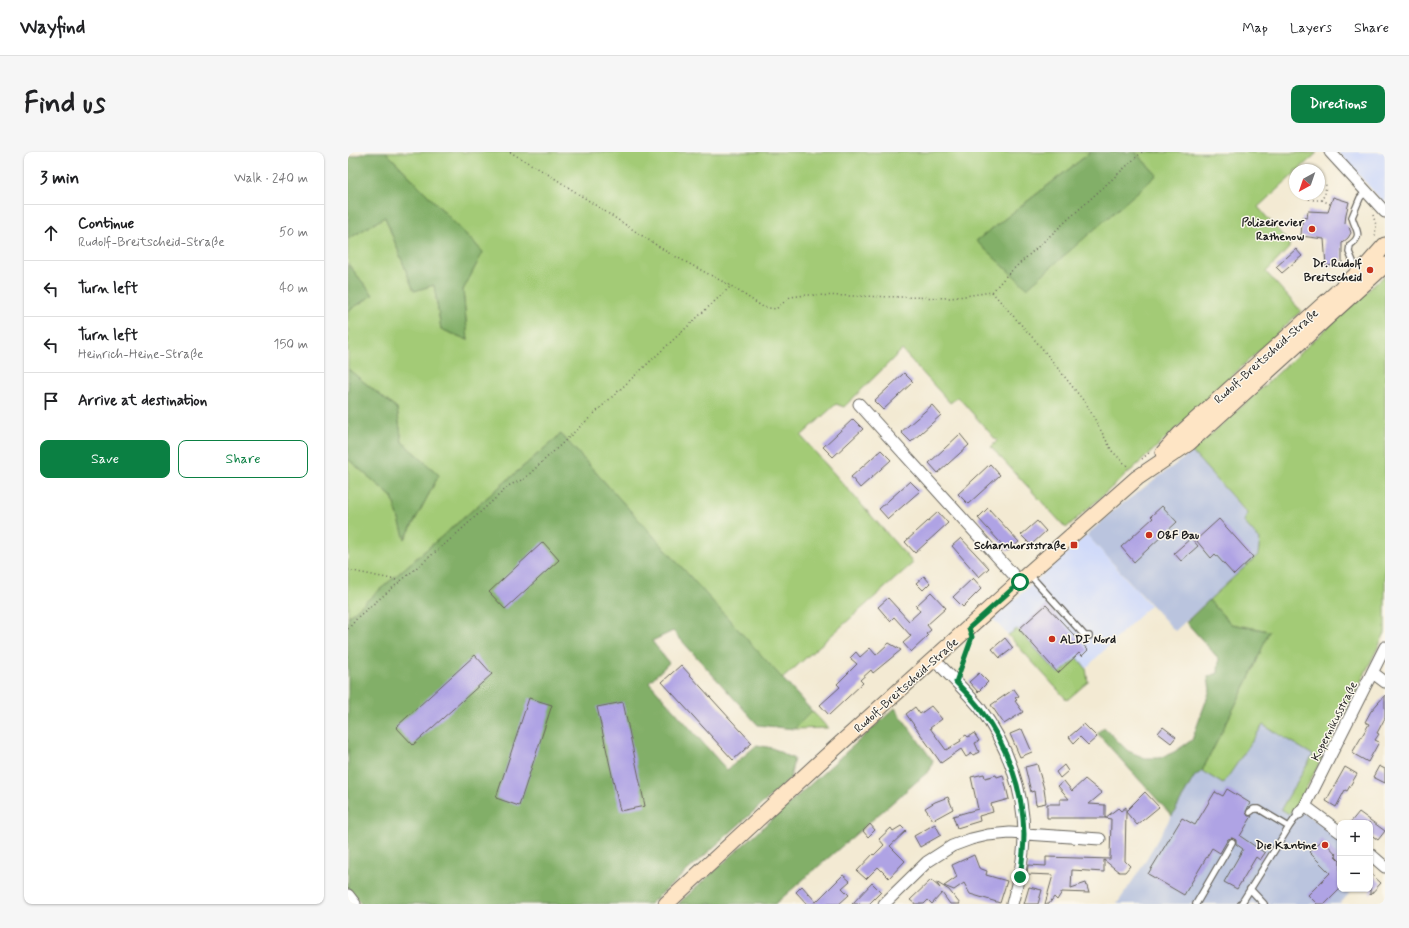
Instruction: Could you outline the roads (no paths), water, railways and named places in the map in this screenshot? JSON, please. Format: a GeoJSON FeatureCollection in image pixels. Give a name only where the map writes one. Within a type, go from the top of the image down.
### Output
{"type":"FeatureCollection","features":[{"type":"Feature","properties":{"kind":"street"},"geometry":{"type":"LineString","coordinates":[[1330,152],[1365,192],[1385,212]]}},
{"type":"Feature","properties":{"kind":"street","name":"Rudolf-Breitscheid-Straße"},"geometry":{"type":"LineString","coordinates":[[666,904],[821,761],[1143,473],[1180,434],[1385,245]]}},
{"type":"Feature","properties":{"kind":"street","name":"Rudolf-Breitscheid-Straße"},"geometry":{"type":"LineString","coordinates":[[1143,473],[1189,442],[1385,265]]}},
{"type":"Feature","properties":{"kind":"street"},"geometry":{"type":"LineString","coordinates":[[859,404],[1024,578]]}},
{"type":"Feature","properties":{"kind":"street","name":"Kopernikusstraße"},"geometry":{"type":"LineString","coordinates":[[1302,810],[1385,647]]}},
{"type":"Feature","properties":{"kind":"street"},"geometry":{"type":"LineString","coordinates":[[934,660],[979,708],[998,737],[1017,782],[1021,800],[1024,834],[1020,877],[1012,904]]}},
{"type":"Feature","properties":{"kind":"street"},"geometry":{"type":"LineString","coordinates":[[1373,673],[1385,682]]}},
{"type":"Feature","properties":{"kind":"street"},"geometry":{"type":"LineString","coordinates":[[1302,810],[1337,830]]}},
{"type":"Feature","properties":{"kind":"street"},"geometry":{"type":"LineString","coordinates":[[884,904],[927,862],[952,846],[966,840],[988,835],[1010,833],[1100,839]]}},
{"type":"Feature","properties":{"kind":"street"},"geometry":{"type":"LineString","coordinates":[[1372,856],[1385,867]]}},
{"type":"Feature","properties":{"kind":"street"},"geometry":{"type":"LineString","coordinates":[[348,896],[355,904]]}},
{"type":"Feature","properties":{"kind":"lane"},"geometry":{"type":"LineString","coordinates":[[1357,272],[1349,252],[1350,245],[1358,235],[1352,217],[1360,198],[1365,192]]}},
{"type":"Feature","properties":{"kind":"lane"},"geometry":{"type":"LineString","coordinates":[[1024,578],[1085,636],[1089,636]]}},
{"type":"Feature","properties":{"kind":"lane"},"geometry":{"type":"LineString","coordinates":[[1250,812],[1254,808],[1259,809],[1288,827]]}},
{"type":"Feature","properties":{"kind":"lane"},"geometry":{"type":"LineString","coordinates":[[1241,904],[1288,827],[1302,810]]}},
{"type":"Feature","properties":{"kind":"lane"},"geometry":{"type":"LineString","coordinates":[[1196,904],[1232,842]]}},
{"type":"Feature","properties":{"kind":"lane"},"geometry":{"type":"LineString","coordinates":[[1250,890],[1264,904]]}},
{"type":"Feature","properties":{"kind":"place","name":"Polizeirevier Rathenow"},"geometry":{"type":"Point","coordinates":[1312,229]}},
{"type":"Feature","properties":{"kind":"place","name":"Dr. Rudolf Breitscheid"},"geometry":{"type":"Point","coordinates":[1370,270]}},
{"type":"Feature","properties":{"kind":"place","name":"O&F Bau"},"geometry":{"type":"Point","coordinates":[1149,535]}},
{"type":"Feature","properties":{"kind":"place","name":"Scharnhorststraße"},"geometry":{"type":"Point","coordinates":[1074,545]}},
{"type":"Feature","properties":{"kind":"place","name":"ALDI Nord"},"geometry":{"type":"Point","coordinates":[1052,639]}},
{"type":"Feature","properties":{"kind":"place","name":"Die Kantine"},"geometry":{"type":"Point","coordinates":[1325,845]}}]}
